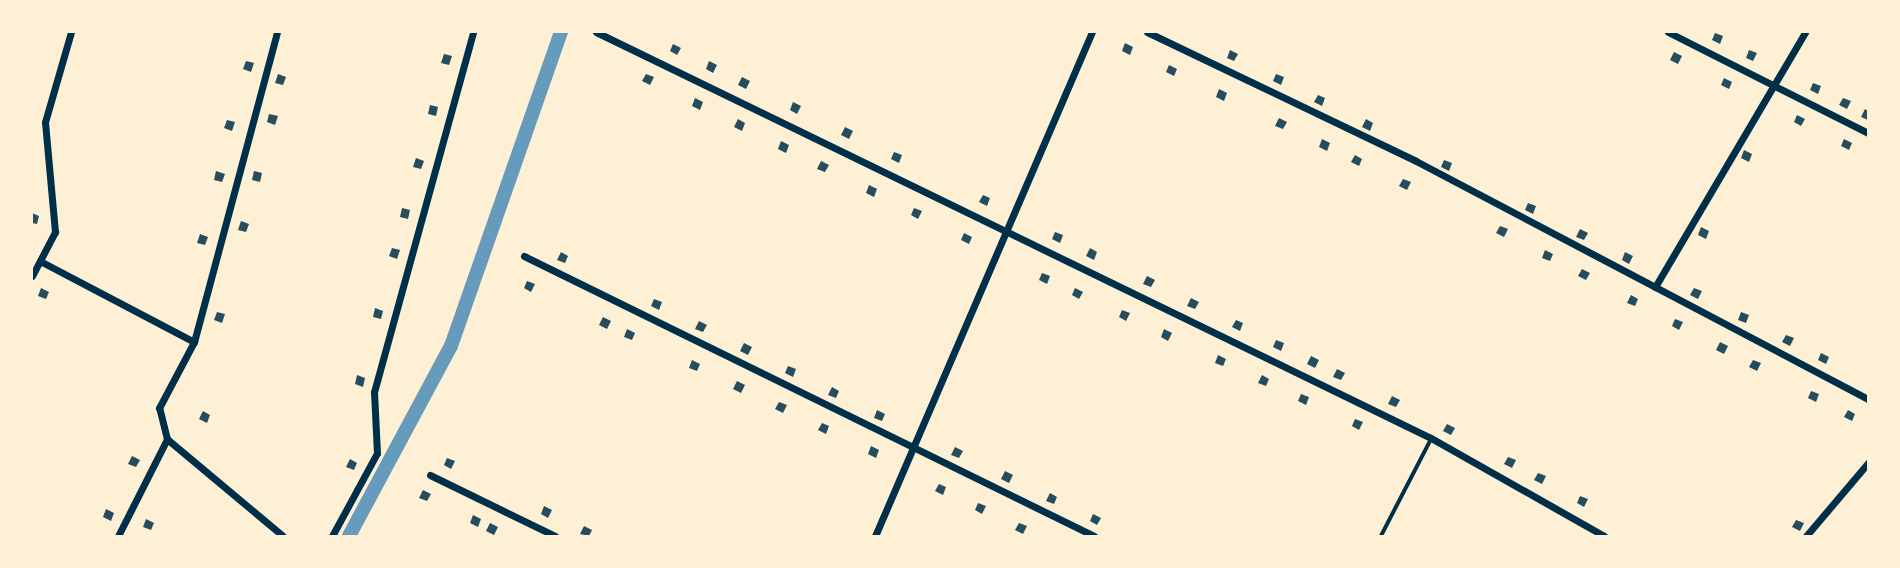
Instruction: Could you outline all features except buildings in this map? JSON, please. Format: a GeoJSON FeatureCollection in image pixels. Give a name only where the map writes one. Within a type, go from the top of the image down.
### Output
{"type":"FeatureCollection","features":[{"type":"Feature","properties":{"kind":"street"},"geometry":{"type":"LineString","coordinates":[[32,276],[55,232],[45,122],[71,32]]}},
{"type":"Feature","properties":{"kind":"street"},"geometry":{"type":"LineString","coordinates":[[277,32],[194,342],[159,408],[167,439],[283,537]]}},
{"type":"Feature","properties":{"kind":"street"},"geometry":{"type":"LineString","coordinates":[[332,537],[377,453],[374,392],[473,32]]}},
{"type":"Feature","properties":{"kind":"street"},"geometry":{"type":"LineString","coordinates":[[596,32],[1432,438],[1604,537]]}},
{"type":"Feature","properties":{"kind":"street"},"geometry":{"type":"LineString","coordinates":[[875,537],[1092,32]]}},
{"type":"Feature","properties":{"kind":"street"},"geometry":{"type":"LineString","coordinates":[[1147,32],[1416,161],[1868,399]]}},
{"type":"Feature","properties":{"kind":"street"},"geometry":{"type":"LineString","coordinates":[[1668,32],[1868,133]]}},
{"type":"Feature","properties":{"kind":"street"},"geometry":{"type":"LineString","coordinates":[[1655,287],[1772,83],[1805,32]]}},
{"type":"Feature","properties":{"kind":"street"},"geometry":{"type":"LineString","coordinates":[[524,256],[912,450],[1094,537]]}},
{"type":"Feature","properties":{"kind":"street"},"geometry":{"type":"LineString","coordinates":[[40,261],[194,342]]}},
{"type":"Feature","properties":{"kind":"street"},"geometry":{"type":"LineString","coordinates":[[118,537],[167,439]]}},
{"type":"Feature","properties":{"kind":"street"},"geometry":{"type":"LineString","coordinates":[[1806,537],[1868,463]]}},
{"type":"Feature","properties":{"kind":"street"},"geometry":{"type":"LineString","coordinates":[[430,475],[555,537]]}},
{"type":"Feature","properties":{"kind":"lane"},"geometry":{"type":"LineString","coordinates":[[1381,537],[1432,438]]}},
{"type":"Feature","properties":{"kind":"waterway"},"geometry":{"type":"LineString","coordinates":[[349,536],[451,346],[561,32]]}}]}
